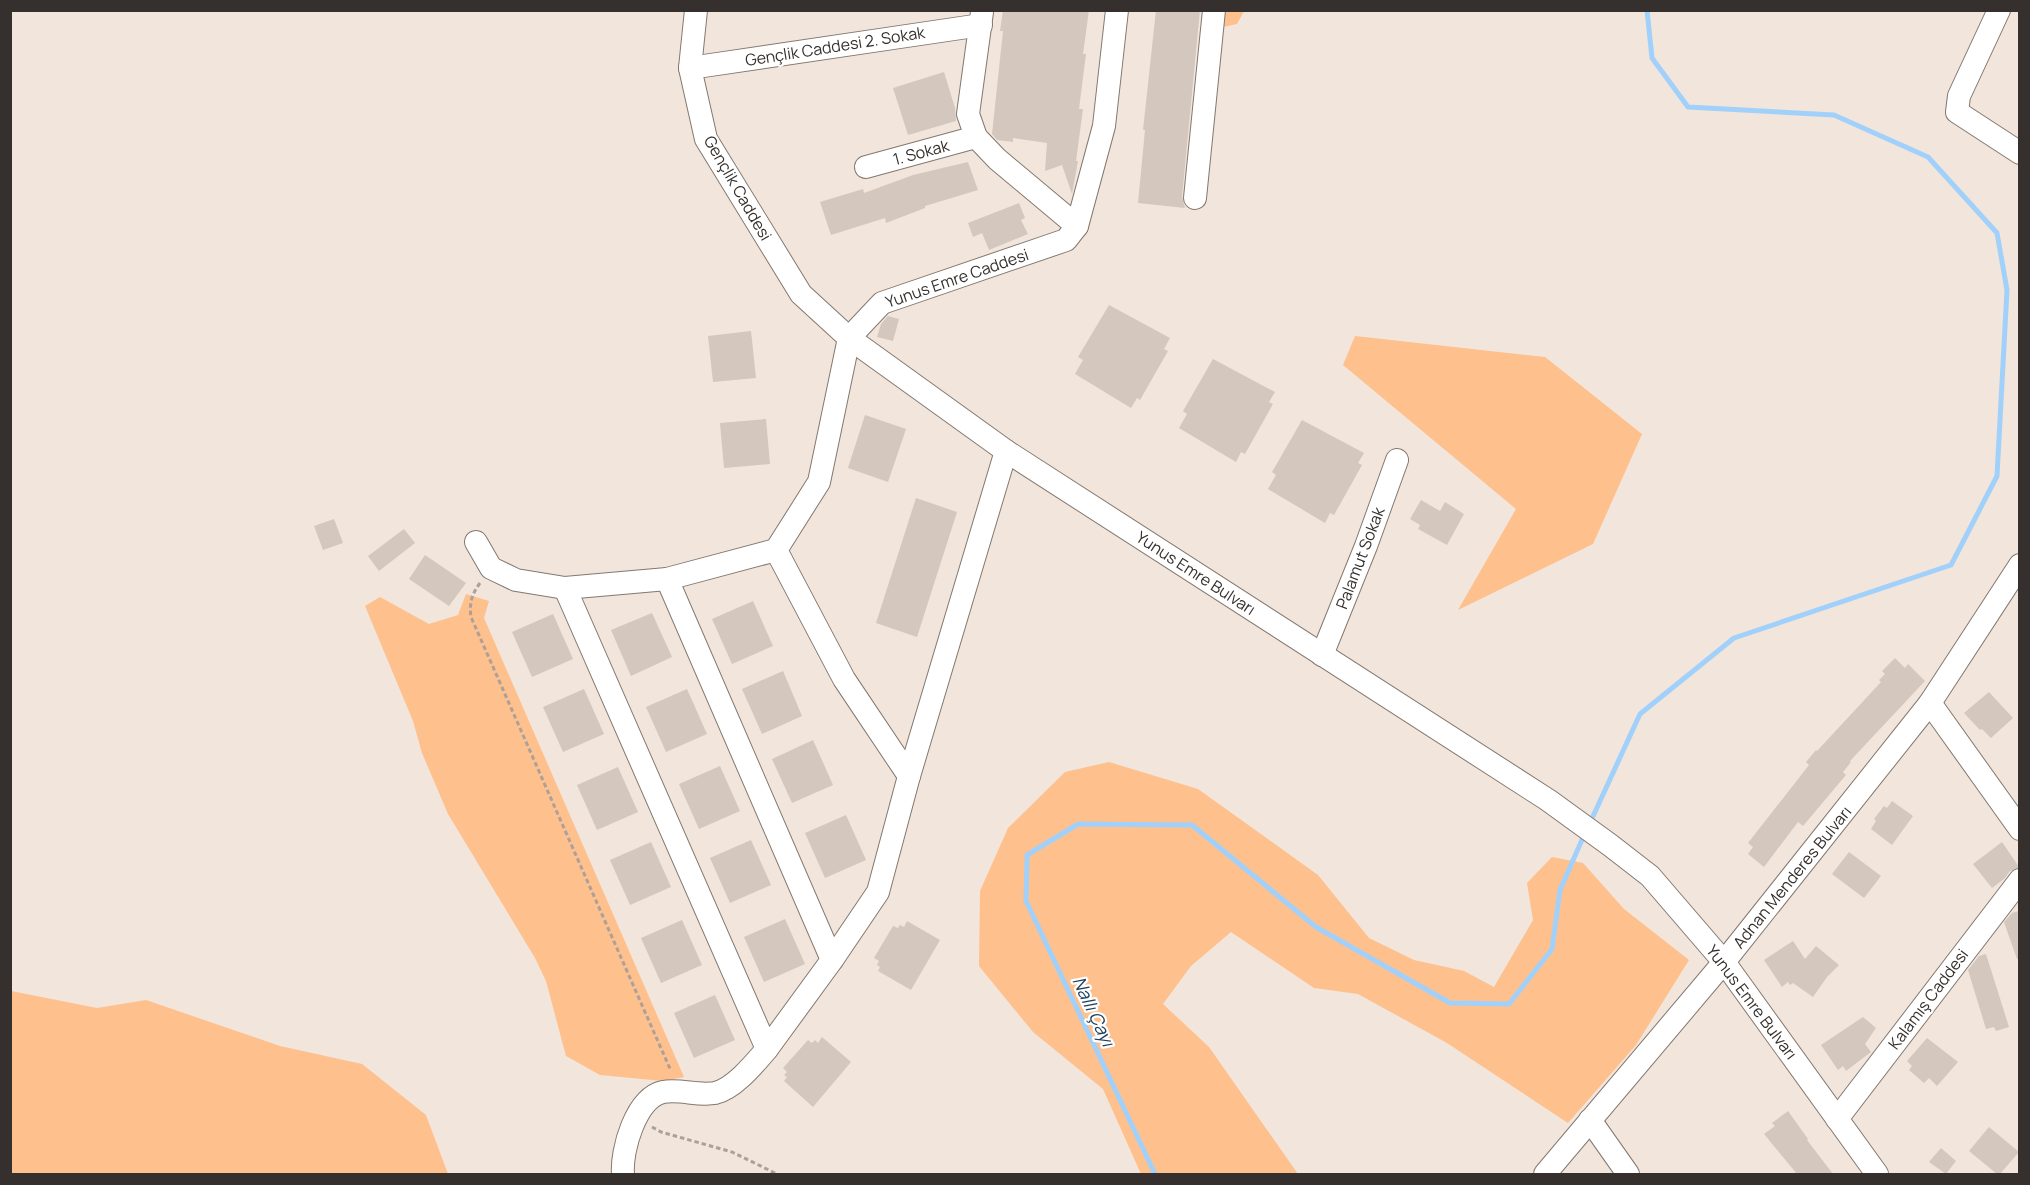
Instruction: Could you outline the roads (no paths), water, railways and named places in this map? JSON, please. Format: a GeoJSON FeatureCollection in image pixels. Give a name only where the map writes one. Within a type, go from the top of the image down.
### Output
{"type":"FeatureCollection","features":[{"type":"Feature","properties":{"kind":"street","name":"Gençlik Caddesi"},"geometry":{"type":"LineString","coordinates":[[696,10],[690,68],[706,139],[801,294],[849,338]]}},
{"type":"Feature","properties":{"kind":"street"},"geometry":{"type":"LineString","coordinates":[[981,18],[968,114],[976,137],[997,159],[1077,226],[1104,126],[1117,10]]}},
{"type":"Feature","properties":{"kind":"street"},"geometry":{"type":"LineString","coordinates":[[1195,198],[1214,10]]}},
{"type":"Feature","properties":{"kind":"street"},"geometry":{"type":"LineString","coordinates":[[1999,10],[1959,96],[1957,112],[2019,153]]}},
{"type":"Feature","properties":{"kind":"street","name":"Gençlik Caddesi 2. Sokak"},"geometry":{"type":"LineString","coordinates":[[690,68],[981,18]]}},
{"type":"Feature","properties":{"kind":"street","name":"1. Sokak"},"geometry":{"type":"LineString","coordinates":[[866,167],[976,137]]}},
{"type":"Feature","properties":{"kind":"street","name":"Yunus Emre Caddesi"},"geometry":{"type":"LineString","coordinates":[[849,338],[882,303],[1066,240],[1077,226]]}},
{"type":"Feature","properties":{"kind":"street"},"geometry":{"type":"LineString","coordinates":[[476,542],[491,568],[516,580],[565,588],[667,579],[776,550],[819,482],[849,338]]}},
{"type":"Feature","properties":{"kind":"street","name":"Yunus Emre Bulvarı"},"geometry":{"type":"LineString","coordinates":[[849,338],[1006,452],[1548,800],[1650,876],[1724,962],[1877,1174]]}},
{"type":"Feature","properties":{"kind":"street"},"geometry":{"type":"LineString","coordinates":[[623,1174],[622,1165],[626,1143],[644,1104],[653,1095],[666,1092],[716,1093],[744,1076],[768,1049],[878,892],[909,776],[1006,452]]}},
{"type":"Feature","properties":{"kind":"street","name":"Palamut Sokak"},"geometry":{"type":"LineString","coordinates":[[1322,654],[1366,546],[1397,460]]}},
{"type":"Feature","properties":{"kind":"street"},"geometry":{"type":"LineString","coordinates":[[776,550],[844,679],[909,776]]}},
{"type":"Feature","properties":{"kind":"street","name":"Adnan Menderes Bulvarı"},"geometry":{"type":"LineString","coordinates":[[1545,1174],[1724,962],[1930,703],[2019,565]]}},
{"type":"Feature","properties":{"kind":"street"},"geometry":{"type":"LineString","coordinates":[[667,579],[832,960]]}},
{"type":"Feature","properties":{"kind":"street"},"geometry":{"type":"LineString","coordinates":[[565,588],[768,1049]]}},
{"type":"Feature","properties":{"kind":"street"},"geometry":{"type":"LineString","coordinates":[[1930,703],[2019,829]]}},
{"type":"Feature","properties":{"kind":"street","name":"Kalamış Caddesi"},"geometry":{"type":"LineString","coordinates":[[1837,1119],[2019,880]]}},
{"type":"Feature","properties":{"kind":"street"},"geometry":{"type":"LineString","coordinates":[[1590,1120],[1628,1174]]}},
{"type":"Feature","properties":{"kind":"waterway"},"geometry":{"type":"LineString","coordinates":[[1589,825],[1640,714],[1734,638],[1951,565],[1997,476],[2007,290],[1997,233],[1928,157],[1834,115],[1688,107],[1652,58],[1647,10]]}},
{"type":"Feature","properties":{"kind":"waterway","name":"Nallı Çayı"},"geometry":{"type":"LineString","coordinates":[[1155,1174],[1026,901],[1027,855],[1078,824],[1192,825],[1316,927],[1450,1003],[1509,1004],[1552,949],[1560,890],[1585,833]]}}]}
